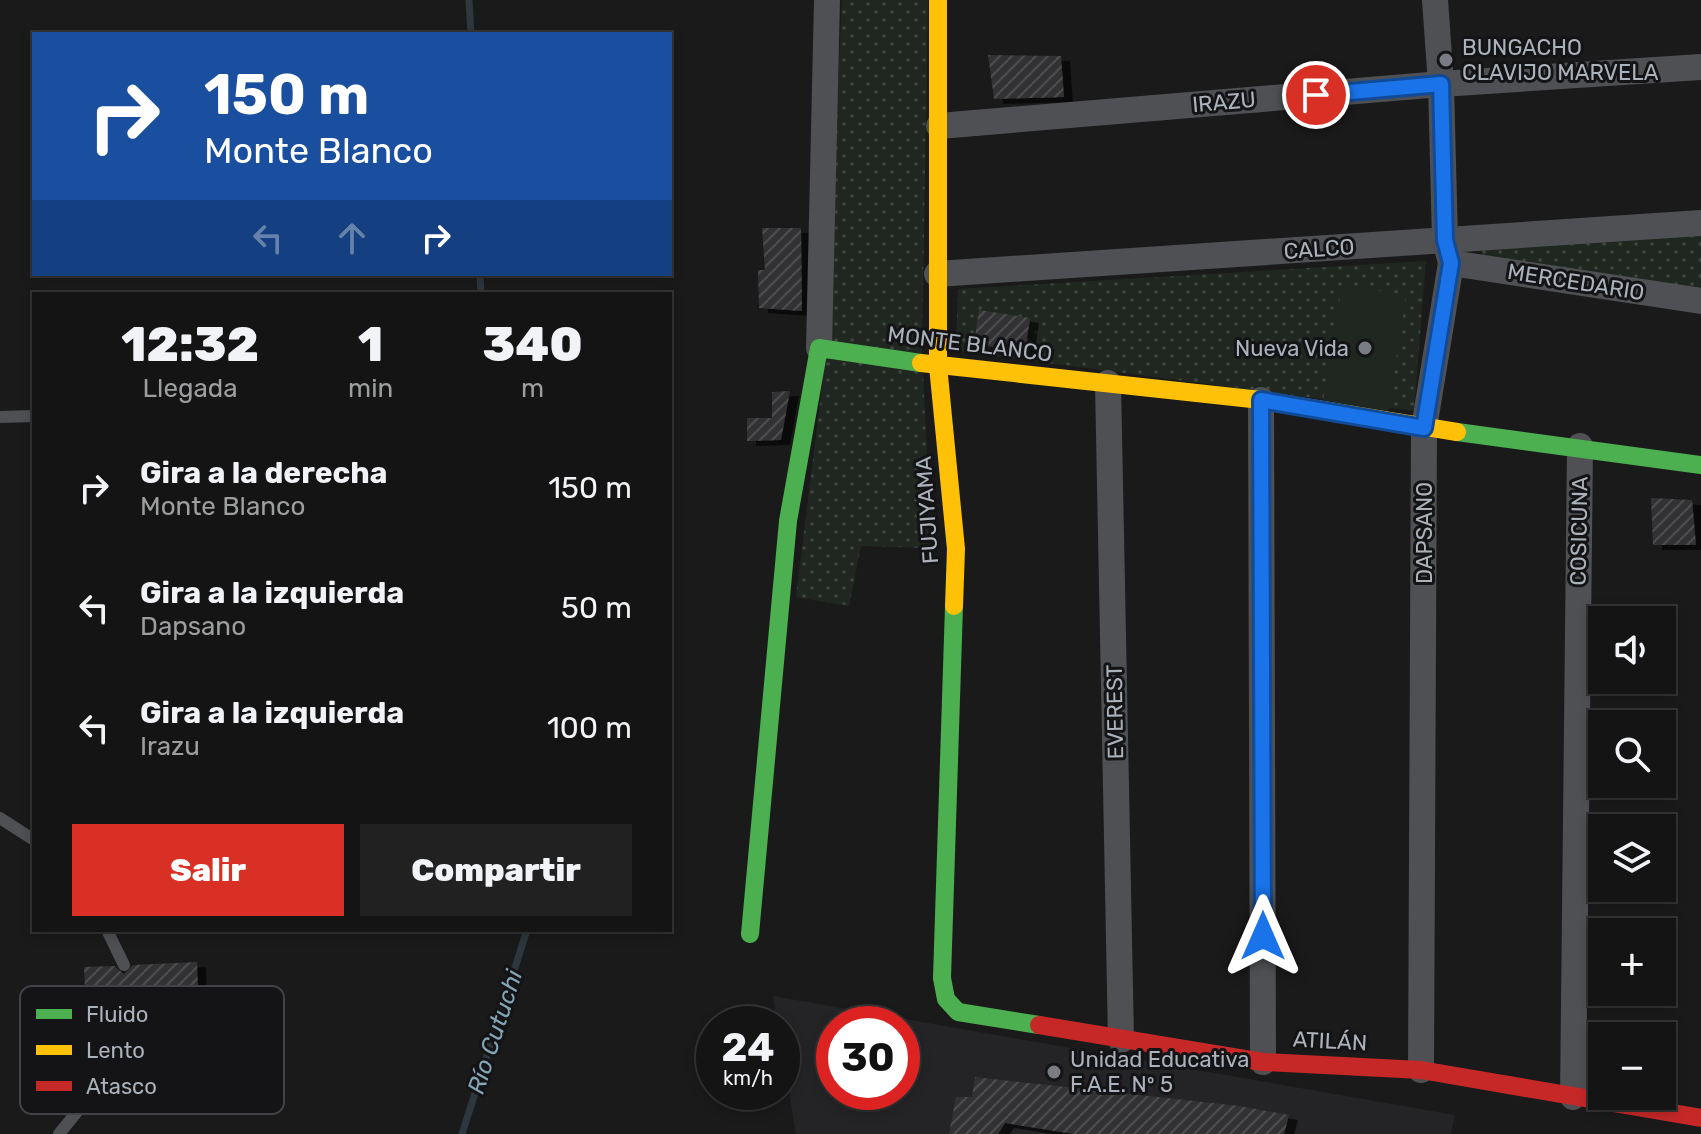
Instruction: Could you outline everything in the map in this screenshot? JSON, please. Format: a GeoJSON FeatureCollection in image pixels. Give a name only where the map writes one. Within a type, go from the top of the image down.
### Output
{"type":"FeatureCollection","features":[{"type":"Feature","properties":{"kind":"street"},"geometry":{"type":"LineString","coordinates":[[750,934],[788,521],[819,348],[827,0]]}},
{"type":"Feature","properties":{"kind":"street","name":"FUJIYAMA"},"geometry":{"type":"LineString","coordinates":[[938,0],[938,366],[956,549],[942,978],[946,999],[958,1012]]}},
{"type":"Feature","properties":{"kind":"street","name":"DAPSANO"},"geometry":{"type":"LineString","coordinates":[[1421,1070],[1424,428],[1448,252],[1435,0]]}},
{"type":"Feature","properties":{"kind":"street","name":"IRAZU"},"geometry":{"type":"LineString","coordinates":[[939,126],[1441,84],[1701,67]]}},
{"type":"Feature","properties":{"kind":"street","name":"CALCO"},"geometry":{"type":"LineString","coordinates":[[937,274],[1448,252],[1701,223]]}},
{"type":"Feature","properties":{"kind":"street","name":"MERCEDARIO"},"geometry":{"type":"LineString","coordinates":[[1448,252],[1701,301]]}},
{"type":"Feature","properties":{"kind":"street","name":"MONTE BLANCO"},"geometry":{"type":"LineString","coordinates":[[819,348],[938,366],[1261,400],[1424,428],[1580,446],[1701,465]]}},
{"type":"Feature","properties":{"kind":"street","name":"EVEREST"},"geometry":{"type":"LineString","coordinates":[[1108,383],[1121,1040]]}},
{"type":"Feature","properties":{"kind":"street"},"geometry":{"type":"LineString","coordinates":[[1261,400],[1263,1062]]}},
{"type":"Feature","properties":{"kind":"street","name":"COSICUNA"},"geometry":{"type":"LineString","coordinates":[[1573,1097],[1580,446]]}},
{"type":"Feature","properties":{"kind":"street","name":"ATILÁN"},"geometry":{"type":"LineString","coordinates":[[958,1012],[1263,1062],[1421,1070],[1701,1118]]}},
{"type":"Feature","properties":{"kind":"lane"},"geometry":{"type":"LineString","coordinates":[[0,417],[32,416]]}},
{"type":"Feature","properties":{"kind":"lane"},"geometry":{"type":"LineString","coordinates":[[0,818],[32,839]]}},
{"type":"Feature","properties":{"kind":"lane"},"geometry":{"type":"LineString","coordinates":[[108,932],[124,965]]}},
{"type":"Feature","properties":{"kind":"lane"},"geometry":{"type":"LineString","coordinates":[[59,1134],[75,1114]]}},
{"type":"Feature","properties":{"kind":"shaded area"},"geometry":{"type":"Polygon","coordinates":[[[842,0],[928,0],[922,350],[930,519],[926,548],[861,546],[849,606],[796,597],[824,370],[842,0]]]}},
{"type":"Feature","properties":{"kind":"shaded area"},"geometry":{"type":"Polygon","coordinates":[[[1701,234],[1701,288],[1482,255],[1482,246],[1701,234]]]}},
{"type":"Feature","properties":{"kind":"shaded area"},"geometry":{"type":"Polygon","coordinates":[[[1426,261],[1414,411],[956,351],[958,289],[1426,261]]]}},
{"type":"Feature","properties":{"kind":"shaded area","name":"Nueva Vida"},"geometry":{"type":"Polygon","coordinates":[[[1342,285],[1406,295],[1388,412],[1323,402],[1342,285]]]}},
{"type":"Feature","properties":{"kind":"shaded area","name":"Unidad Educativa F.A.E. Nº 5"},"geometry":{"type":"Polygon","coordinates":[[[773,996],[830,1006],[816,1006],[816,1110],[920,1110],[920,1022],[1455,1115],[1451,1134],[796,1134],[792,1110],[800,1110],[800,1006],[774,1006],[773,996]]]}},
{"type":"Feature","properties":{"kind":"building"},"geometry":{"type":"Polygon","coordinates":[[[988,55],[1061,56],[1064,97],[994,99],[988,55]]]}},
{"type":"Feature","properties":{"kind":"building"},"geometry":{"type":"Polygon","coordinates":[[[762,228],[801,228],[802,311],[759,308],[758,270],[765,270],[762,228]]]}},
{"type":"Feature","properties":{"kind":"building"},"geometry":{"type":"Polygon","coordinates":[[[979,310],[1030,318],[1025,352],[974,344],[979,310]]]}},
{"type":"Feature","properties":{"kind":"building"},"geometry":{"type":"Polygon","coordinates":[[[790,391],[781,440],[747,441],[747,418],[772,418],[772,392],[790,391]]]}},
{"type":"Feature","properties":{"kind":"building"},"geometry":{"type":"Polygon","coordinates":[[[1651,498],[1692,500],[1696,545],[1653,545],[1651,498]]]}},
{"type":"Feature","properties":{"kind":"building"},"geometry":{"type":"Polygon","coordinates":[[[197,962],[198,986],[85,986],[84,967],[114,966],[124,974],[133,965],[197,962]]]}},
{"type":"Feature","properties":{"kind":"building"},"geometry":{"type":"Polygon","coordinates":[[[975,1077],[1240,1106],[1289,1115],[1284,1134],[1074,1134],[1005,1123],[998,1134],[949,1134],[956,1097],[972,1097],[975,1077]]]}},
{"type":"Feature","properties":{"kind":"waterway","name":"Río Cutuchi"},"geometry":{"type":"LineString","coordinates":[[469,0],[471,32]]}},
{"type":"Feature","properties":{"kind":"waterway","name":"Río Cutuchi"},"geometry":{"type":"LineString","coordinates":[[480,276],[481,292]]}},
{"type":"Feature","properties":{"kind":"waterway","name":"Río Cutuchi"},"geometry":{"type":"LineString","coordinates":[[462,1134],[526,932]]}},
{"type":"Feature","properties":{"kind":"traffic: fast"},"geometry":{"type":"LineString","coordinates":[[750,934],[788,521],[819,348],[921,363]]}},
{"type":"Feature","properties":{"kind":"traffic: fast"},"geometry":{"type":"LineString","coordinates":[[1457,432],[1701,465]]}},
{"type":"Feature","properties":{"kind":"traffic: fast"},"geometry":{"type":"LineString","coordinates":[[954,606],[942,978],[946,999],[958,1012],[1039,1025]]}},
{"type":"Feature","properties":{"kind":"traffic: slow"},"geometry":{"type":"LineString","coordinates":[[938,0],[938,366],[956,549],[954,606]]}},
{"type":"Feature","properties":{"kind":"traffic: slow"},"geometry":{"type":"LineString","coordinates":[[921,363],[1261,400],[1457,432]]}},
{"type":"Feature","properties":{"kind":"traffic: jam"},"geometry":{"type":"LineString","coordinates":[[1039,1025],[1263,1062],[1421,1070],[1701,1118]]}},
{"type":"Feature","properties":{"kind":"place","name":"BUNGACHO CLAVIJO MARVELA"},"geometry":{"type":"Point","coordinates":[1446,60]}},
{"type":"Feature","properties":{"kind":"place","name":"Nueva Vida"},"geometry":{"type":"Point","coordinates":[1365,348]}},
{"type":"Feature","properties":{"kind":"place","name":"Unidad Educativa F.A.E. Nº 5"},"geometry":{"type":"Point","coordinates":[1054,1072]}},
{"type":"Feature","properties":{"kind":"route"},"geometry":{"type":"LineString","coordinates":[[1263,936],[1261,400],[1424,428],[1451,263],[1445,240],[1441,84],[1316,95]]}}]}
